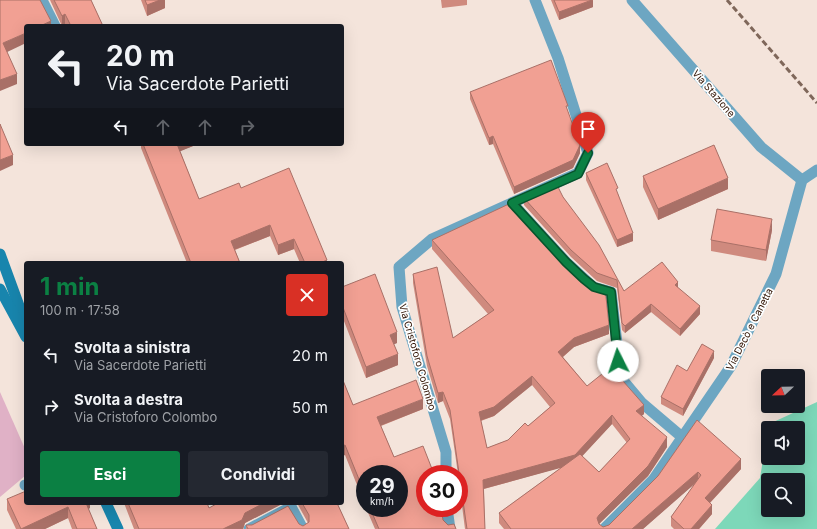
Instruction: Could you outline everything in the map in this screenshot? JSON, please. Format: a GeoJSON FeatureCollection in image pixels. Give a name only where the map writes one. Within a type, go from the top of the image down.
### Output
{"type":"FeatureCollection","features":[{"type":"Feature","properties":{"kind":"main road"},"geometry":{"type":"LineString","coordinates":[[0,254],[24,320]]}},
{"type":"Feature","properties":{"kind":"main road"},"geometry":{"type":"LineString","coordinates":[[0,289],[24,334]]}},
{"type":"Feature","properties":{"kind":"main road"},"geometry":{"type":"LineString","coordinates":[[107,505],[118,529]]}},
{"type":"Feature","properties":{"kind":"street"},"geometry":{"type":"LineString","coordinates":[[42,0],[54,24]]}},
{"type":"Feature","properties":{"kind":"street","name":"Via Cristoforo Colombo"},"geometry":{"type":"LineString","coordinates":[[446,465],[446,452],[402,307],[399,267],[432,239],[578,174],[588,153],[558,58],[535,0]]}},
{"type":"Feature","properties":{"kind":"street","name":"Via Stazione"},"geometry":{"type":"LineString","coordinates":[[632,0],[761,147],[802,180]]}},
{"type":"Feature","properties":{"kind":"street"},"geometry":{"type":"LineString","coordinates":[[802,180],[817,170]]}},
{"type":"Feature","properties":{"kind":"street","name":"Via Decò e Canetta"},"geometry":{"type":"LineString","coordinates":[[604,529],[653,480],[731,366],[776,274],[802,180]]}},
{"type":"Feature","properties":{"kind":"street"},"geometry":{"type":"LineString","coordinates":[[512,203],[566,262],[594,287],[611,292],[622,378],[642,403],[682,437]]}},
{"type":"Feature","properties":{"kind":"street"},"geometry":{"type":"LineString","coordinates":[[249,529],[290,505],[303,529]]}},
{"type":"Feature","properties":{"kind":"street"},"geometry":{"type":"LineString","coordinates":[[448,517],[450,529]]}},
{"type":"Feature","properties":{"kind":"shaded area"},"geometry":{"type":"Polygon","coordinates":[[[0,392],[24,446],[24,477],[0,497],[0,392]]]}},
{"type":"Feature","properties":{"kind":"shaded area"},"geometry":{"type":"Polygon","coordinates":[[[817,402],[817,529],[715,529],[760,478],[762,465],[805,465],[805,421],[776,421],[793,413],[805,413],[805,408],[817,402]]]}},
{"type":"Feature","properties":{"kind":"building"},"geometry":{"type":"Polygon","coordinates":[[[0,0],[40,0],[51,21],[44,24],[24,24],[24,34],[3,43],[17,74],[0,80],[0,0]]]}},
{"type":"Feature","properties":{"kind":"building"},"geometry":{"type":"Polygon","coordinates":[[[54,0],[91,0],[102,24],[70,24],[65,14],[62,16],[54,0]]]}},
{"type":"Feature","properties":{"kind":"building"},"geometry":{"type":"Polygon","coordinates":[[[145,0],[160,0],[147,5],[145,0]]]}},
{"type":"Feature","properties":{"kind":"building"},"geometry":{"type":"Polygon","coordinates":[[[554,0],[592,0],[559,12],[554,0]]]}},
{"type":"Feature","properties":{"kind":"building"},"geometry":{"type":"Polygon","coordinates":[[[551,60],[568,106],[566,106],[580,145],[573,160],[514,187],[493,136],[489,138],[470,92],[551,60]]]}},
{"type":"Feature","properties":{"kind":"building"},"geometry":{"type":"Polygon","coordinates":[[[0,124],[13,155],[0,160],[0,124]]]}},
{"type":"Feature","properties":{"kind":"building"},"geometry":{"type":"Polygon","coordinates":[[[714,145],[728,178],[658,209],[643,176],[714,145]]]}},
{"type":"Feature","properties":{"kind":"building"},"geometry":{"type":"Polygon","coordinates":[[[144,146],[178,146],[199,199],[239,183],[241,188],[289,168],[327,260],[304,261],[294,239],[278,245],[270,225],[231,241],[239,261],[190,261],[144,146]]]}},
{"type":"Feature","properties":{"kind":"building"},"geometry":{"type":"Polygon","coordinates":[[[607,163],[618,188],[616,189],[633,233],[617,240],[586,173],[607,163]]]}},
{"type":"Feature","properties":{"kind":"building"},"geometry":{"type":"Polygon","coordinates":[[[556,183],[563,197],[599,245],[624,291],[662,262],[678,282],[675,285],[700,306],[680,329],[651,304],[625,326],[622,323],[617,280],[597,273],[571,250],[524,198],[556,183]]]}},
{"type":"Feature","properties":{"kind":"building"},"geometry":{"type":"Polygon","coordinates":[[[511,203],[561,258],[588,283],[605,288],[609,325],[574,338],[558,352],[587,386],[612,366],[616,373],[644,405],[636,411],[667,437],[648,466],[599,515],[597,518],[599,524],[603,527],[609,525],[658,476],[697,420],[741,459],[705,498],[712,505],[691,529],[684,529],[671,517],[701,475],[698,472],[632,529],[511,529],[499,513],[580,454],[599,472],[630,439],[612,415],[575,455],[483,480],[485,529],[467,529],[465,517],[468,517],[468,465],[458,465],[450,410],[443,392],[438,393],[427,356],[413,274],[437,267],[453,338],[494,310],[432,240],[511,203]],[[532,376],[494,407],[479,412],[487,448],[508,440],[525,423],[528,426],[555,403],[532,376]]]}},
{"type":"Feature","properties":{"kind":"building"},"geometry":{"type":"Polygon","coordinates":[[[717,209],[772,219],[766,250],[711,240],[717,209]]]}},
{"type":"Feature","properties":{"kind":"building"},"geometry":{"type":"Polygon","coordinates":[[[375,274],[397,332],[390,335],[398,354],[366,367],[344,310],[344,286],[375,274]]]}},
{"type":"Feature","properties":{"kind":"building"},"geometry":{"type":"Polygon","coordinates":[[[702,344],[714,351],[683,409],[661,397],[677,365],[687,371],[702,344]]]}},
{"type":"Feature","properties":{"kind":"building"},"geometry":{"type":"Polygon","coordinates":[[[416,380],[423,399],[377,417],[394,457],[423,446],[430,465],[416,465],[416,517],[442,517],[443,520],[448,525],[454,524],[456,529],[379,529],[374,517],[408,517],[408,465],[356,465],[356,472],[344,445],[344,383],[353,405],[416,380]]]}},
{"type":"Feature","properties":{"kind":"building"},"geometry":{"type":"Polygon","coordinates":[[[24,492],[24,505],[87,505],[97,529],[77,529],[68,507],[21,529],[7,499],[24,492]]]}},
{"type":"Feature","properties":{"kind":"building"},"geometry":{"type":"Polygon","coordinates":[[[129,505],[208,505],[209,508],[214,505],[260,505],[245,513],[242,520],[223,529],[139,529],[129,505]]]}},
{"type":"Feature","properties":{"kind":"building"},"geometry":{"type":"Polygon","coordinates":[[[303,505],[338,505],[349,529],[248,529],[246,525],[252,525],[288,506],[299,524],[303,526],[309,522],[309,515],[303,505]]]}},
{"type":"Feature","properties":{"kind":"railway"},"geometry":{"type":"LineString","coordinates":[[727,0],[817,103]]}},
{"type":"Feature","properties":{"kind":"route"},"geometry":{"type":"LineString","coordinates":[[588,153],[578,174],[512,203],[566,262],[584,279],[594,287],[611,292],[615,318],[618,361]]}}]}
